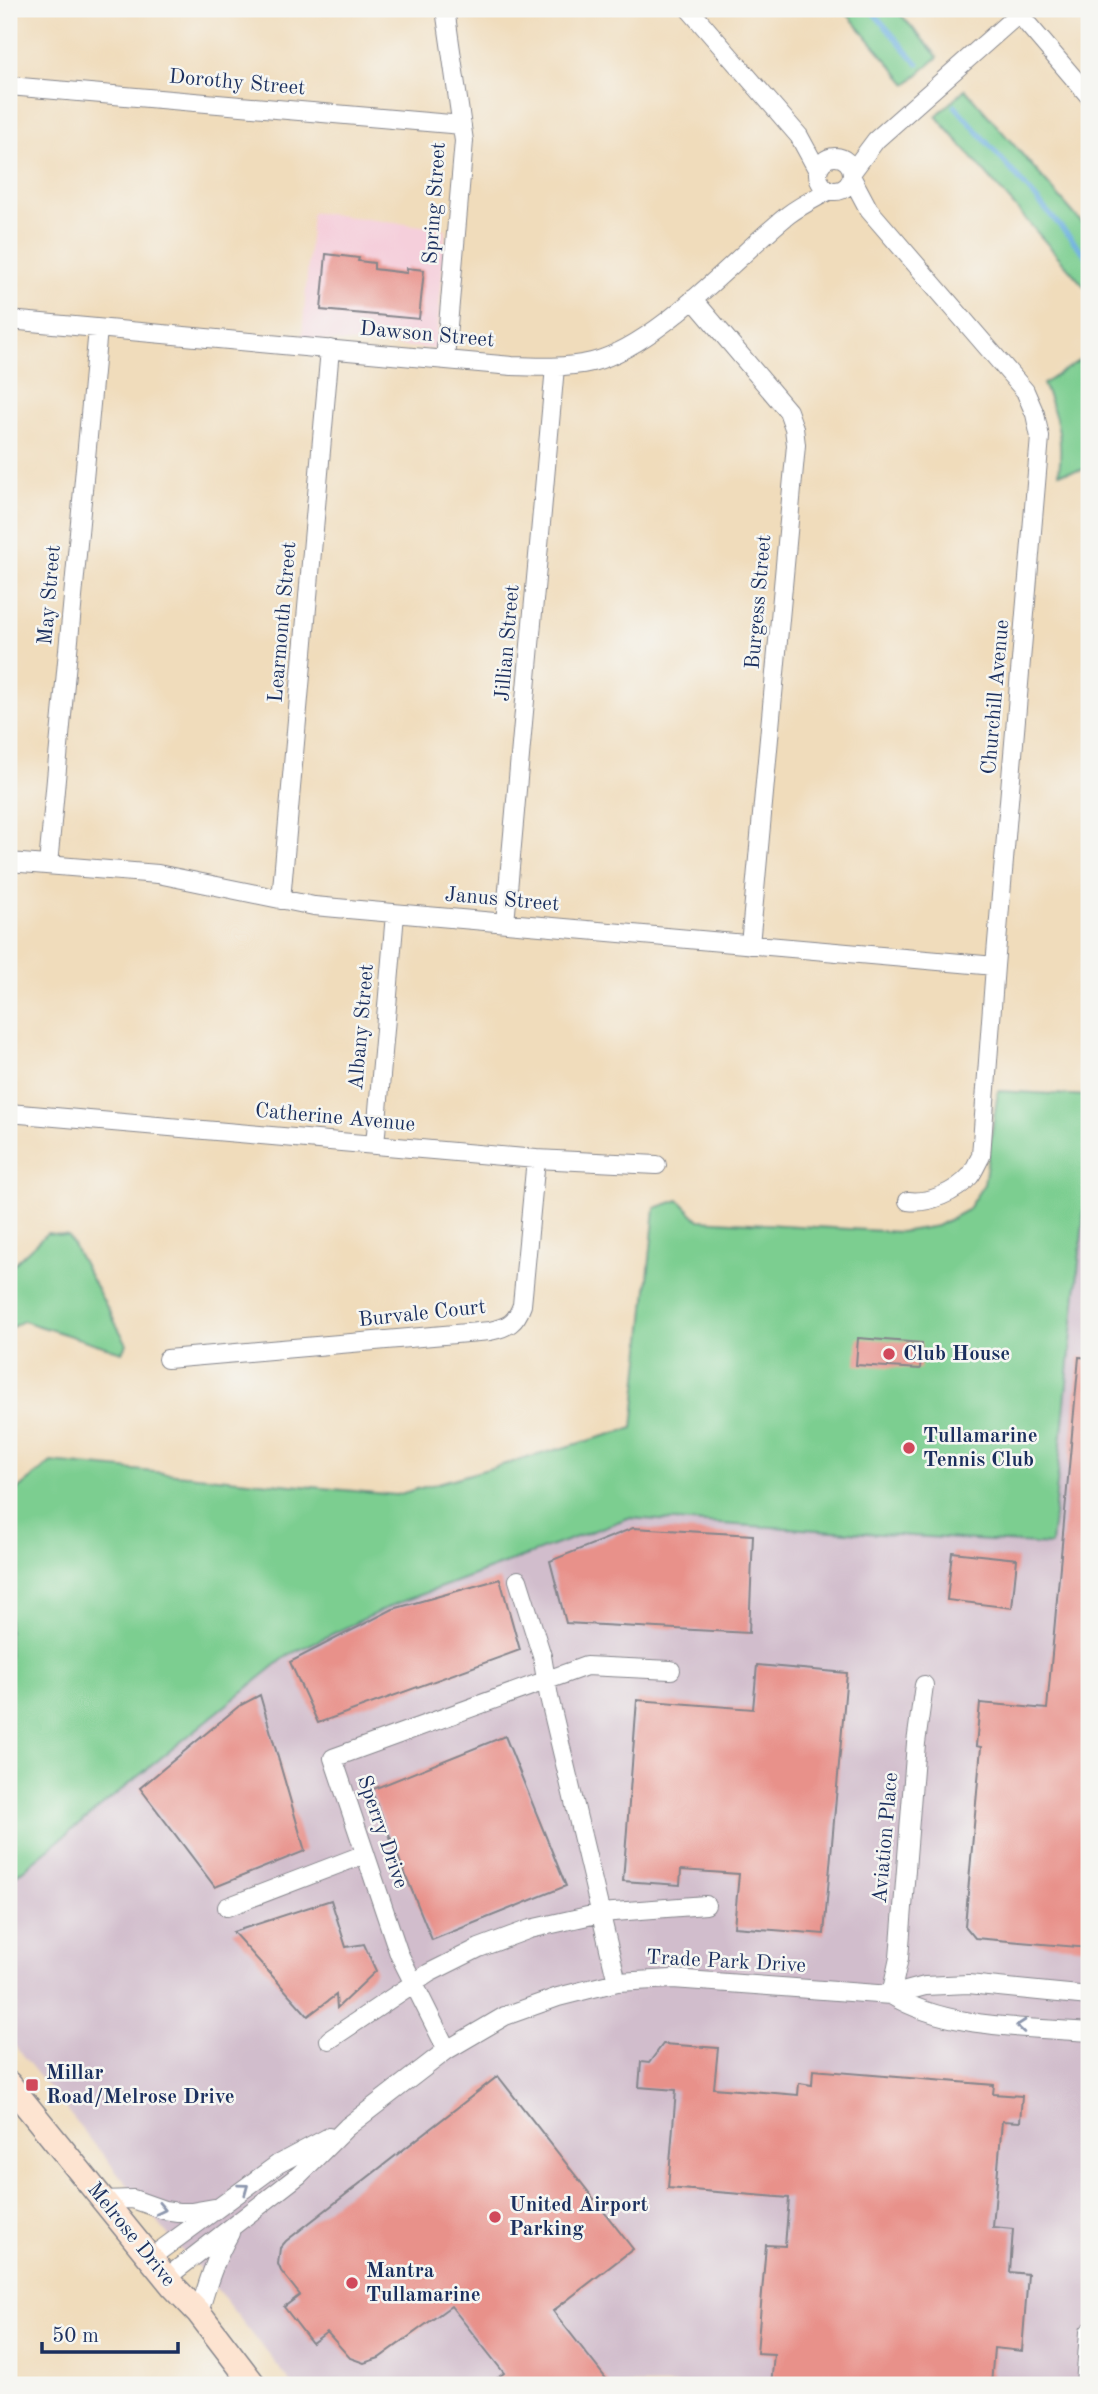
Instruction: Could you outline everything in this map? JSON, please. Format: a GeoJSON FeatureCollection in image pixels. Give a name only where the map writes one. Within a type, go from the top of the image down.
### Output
{"type":"FeatureCollection","features":[{"type":"Feature","properties":{"kind":"street","name":"Spring Street"},"geometry":{"type":"LineString","coordinates":[[445,9],[462,125],[463,159],[445,360]]}},
{"type":"Feature","properties":{"kind":"street","name":"Churchill Avenue"},"geometry":{"type":"LineString","coordinates":[[689,9],[799,136],[841,174],[1015,379],[1031,403],[1038,424],[1040,451],[981,1156],[971,1176],[956,1187],[933,1199],[908,1201]]}},
{"type":"Feature","properties":{"kind":"street"},"geometry":{"type":"LineString","coordinates":[[1022,11],[1088,96]]}},
{"type":"Feature","properties":{"kind":"street","name":"Dawson Street"},"geometry":{"type":"LineString","coordinates":[[9,320],[445,360],[555,367],[594,361],[617,352],[656,330],[791,213],[841,174],[1022,11]]}},
{"type":"Feature","properties":{"kind":"street","name":"Dorothy Street"},"geometry":{"type":"LineString","coordinates":[[9,86],[462,125]]}},
{"type":"Feature","properties":{"kind":"street","name":"Churchill Avenue"},"geometry":{"type":"LineString","coordinates":[[799,136],[822,184],[841,174]]}},
{"type":"Feature","properties":{"kind":"street","name":"Dawson Street"},"geometry":{"type":"LineString","coordinates":[[791,213],[818,173]]}},
{"type":"Feature","properties":{"kind":"street","name":"Burgess Street"},"geometry":{"type":"LineString","coordinates":[[692,299],[788,411],[796,445],[750,945]]}},
{"type":"Feature","properties":{"kind":"street","name":"May Street"},"geometry":{"type":"LineString","coordinates":[[48,865],[98,329]]}},
{"type":"Feature","properties":{"kind":"street","name":"Learmonth Street"},"geometry":{"type":"LineString","coordinates":[[281,900],[330,349]]}},
{"type":"Feature","properties":{"kind":"street","name":"Jillian Street"},"geometry":{"type":"LineString","coordinates":[[505,923],[555,367]]}},
{"type":"Feature","properties":{"kind":"street","name":"Janus Street"},"geometry":{"type":"LineString","coordinates":[[9,862],[158,874],[314,906],[995,967]]}},
{"type":"Feature","properties":{"kind":"street","name":"Albany Street"},"geometry":{"type":"LineString","coordinates":[[375,1145],[395,914]]}},
{"type":"Feature","properties":{"kind":"street","name":"Catherine Avenue"},"geometry":{"type":"LineString","coordinates":[[9,1113],[536,1159],[657,1165]]}},
{"type":"Feature","properties":{"kind":"street","name":"Burvale Court"},"geometry":{"type":"LineString","coordinates":[[167,1359],[489,1331],[512,1324],[522,1305],[536,1159]]}},
{"type":"Feature","properties":{"kind":"street"},"geometry":{"type":"LineString","coordinates":[[518,1580],[542,1656],[617,1982]]}},
{"type":"Feature","properties":{"kind":"street","name":"Sperry Drive"},"geometry":{"type":"LineString","coordinates":[[447,2050],[399,1954],[333,1758],[586,1666],[671,1670]]}},
{"type":"Feature","properties":{"kind":"street","name":"Aviation Place"},"geometry":{"type":"LineString","coordinates":[[891,1995],[899,1958],[916,1743],[924,1685]]}},
{"type":"Feature","properties":{"kind":"street"},"geometry":{"type":"LineString","coordinates":[[227,1908],[365,1854]]}},
{"type":"Feature","properties":{"kind":"street"},"geometry":{"type":"LineString","coordinates":[[329,2040],[413,1982],[479,1948],[530,1928],[601,1913],[706,1905]]}},
{"type":"Feature","properties":{"kind":"street","name":"Trade Park Drive"},"geometry":{"type":"LineString","coordinates":[[166,2277],[299,2175],[347,2127],[447,2050],[505,2017],[558,1997],[617,1982],[673,1979],[891,1995],[925,1986],[968,1984],[1089,1996]]}},
{"type":"Feature","properties":{"kind":"street","name":"Trade Park Drive"},"geometry":{"type":"LineString","coordinates":[[891,1995],[908,2005],[939,2015],[991,2024],[1089,2032]]}},
{"type":"Feature","properties":{"kind":"street","name":"Melrose Drive"},"geometry":{"type":"LineString","coordinates":[[9,2084],[150,2258],[199,2313],[254,2385]]}},
{"type":"Feature","properties":{"kind":"street","name":"Trade Park Drive"},"geometry":{"type":"LineString","coordinates":[[150,2258],[278,2164],[347,2127]]}},
{"type":"Feature","properties":{"kind":"street"},"geometry":{"type":"LineString","coordinates":[[104,2200],[133,2199],[178,2212],[219,2207]]}},
{"type":"Feature","properties":{"kind":"street"},"geometry":{"type":"LineString","coordinates":[[199,2313],[218,2253],[236,2224]]}},
{"type":"Feature","properties":{"kind":"street"},"geometry":{"type":"LineString","coordinates":[[1085,2385],[1089,2332]]}},
{"type":"Feature","properties":{"kind":"shaded area"},"geometry":{"type":"Polygon","coordinates":[[[312,212],[446,229],[436,349],[302,339],[312,212]]]}},
{"type":"Feature","properties":{"kind":"shaded area"},"geometry":{"type":"Polygon","coordinates":[[[1089,1161],[1089,2385],[293,2385],[9,2039],[9,1881],[288,1655],[393,1605],[628,1518],[1051,1545],[1089,1161]]]}},
{"type":"Feature","properties":{"kind":"green space"},"geometry":{"type":"Polygon","coordinates":[[[843,9],[896,9],[938,57],[907,84],[843,9]]]}},
{"type":"Feature","properties":{"kind":"green space"},"geometry":{"type":"Polygon","coordinates":[[[965,89],[1089,231],[1089,292],[936,116],[965,89]]]}},
{"type":"Feature","properties":{"kind":"green space"},"geometry":{"type":"Polygon","coordinates":[[[1089,354],[1089,469],[1059,473],[1058,427],[1043,384],[1089,354]]]}},
{"type":"Feature","properties":{"kind":"green space"},"geometry":{"type":"Polygon","coordinates":[[[998,1091],[1089,1096],[1089,1161],[1051,1545],[628,1518],[393,1605],[288,1655],[9,1881],[9,1497],[51,1462],[396,1495],[633,1428],[655,1208],[679,1200],[699,1220],[900,1232],[937,1226],[967,1210],[984,1184],[998,1091]]]}},
{"type":"Feature","properties":{"kind":"green space"},"geometry":{"type":"Polygon","coordinates":[[[47,1233],[68,1236],[127,1344],[122,1352],[23,1321],[9,1329],[9,1269],[47,1233]]]}},
{"type":"Feature","properties":{"kind":"building"},"geometry":{"type":"Polygon","coordinates":[[[326,254],[359,258],[358,261],[374,263],[374,269],[407,273],[407,268],[424,270],[419,319],[321,310],[326,254]]]}},
{"type":"Feature","properties":{"kind":"building","name":"Club House"},"geometry":{"type":"Polygon","coordinates":[[[858,1338],[922,1343],[920,1369],[856,1365],[858,1338]]]}},
{"type":"Feature","properties":{"kind":"building"},"geometry":{"type":"Polygon","coordinates":[[[1079,1357],[1089,1358],[1089,1948],[975,1938],[965,1926],[981,1747],[976,1746],[980,1703],[1047,1709],[1079,1357]]]}},
{"type":"Feature","properties":{"kind":"building"},"geometry":{"type":"Polygon","coordinates":[[[633,1528],[753,1535],[749,1633],[566,1623],[550,1561],[633,1528]]]}},
{"type":"Feature","properties":{"kind":"building"},"geometry":{"type":"Polygon","coordinates":[[[952,1552],[1017,1559],[1012,1608],[947,1600],[952,1552]]]}},
{"type":"Feature","properties":{"kind":"building"},"geometry":{"type":"Polygon","coordinates":[[[500,1579],[520,1650],[318,1723],[290,1662],[393,1609],[500,1579]]]}},
{"type":"Feature","properties":{"kind":"building"},"geometry":{"type":"Polygon","coordinates":[[[757,1665],[847,1673],[824,1934],[734,1927],[739,1874],[681,1870],[680,1885],[623,1881],[637,1700],[753,1709],[757,1665]]]}},
{"type":"Feature","properties":{"kind":"building"},"geometry":{"type":"Polygon","coordinates":[[[260,1695],[305,1851],[215,1887],[140,1788],[239,1706],[260,1695]]]}},
{"type":"Feature","properties":{"kind":"building"},"geometry":{"type":"Polygon","coordinates":[[[505,1736],[566,1886],[432,1940],[371,1790],[505,1736]]]}},
{"type":"Feature","properties":{"kind":"building"},"geometry":{"type":"Polygon","coordinates":[[[331,1900],[346,1947],[364,1944],[376,1971],[337,2008],[336,1995],[308,2016],[233,1932],[331,1900]]]}},
{"type":"Feature","properties":{"kind":"building"},"geometry":{"type":"Polygon","coordinates":[[[663,2044],[718,2048],[714,2088],[798,2095],[799,2083],[812,2085],[813,2070],[994,2085],[993,2094],[1022,2096],[1020,2122],[1002,2121],[993,2227],[1013,2229],[1010,2272],[1028,2274],[1022,2351],[994,2348],[991,2385],[771,2385],[774,2354],[757,2353],[766,2245],[785,2246],[789,2198],[668,2188],[676,2090],[639,2087],[641,2062],[649,2063],[663,2044]]]}},
{"type":"Feature","properties":{"kind":"building","name":"United Airport Parking"},"geometry":{"type":"Polygon","coordinates":[[[498,2076],[633,2249],[553,2311],[611,2385],[488,2385],[504,2373],[451,2306],[379,2358],[364,2363],[350,2358],[327,2332],[312,2343],[284,2307],[300,2295],[278,2264],[280,2248],[286,2241],[498,2076]]]}},
{"type":"Feature","properties":{"kind":"waterway"},"geometry":{"type":"LineString","coordinates":[[870,9],[918,64]]}},
{"type":"Feature","properties":{"kind":"waterway"},"geometry":{"type":"LineString","coordinates":[[955,106],[1089,259]]}},
{"type":"Feature","properties":{"kind":"place","name":"Club House"},"geometry":{"type":"Point","coordinates":[889,1354]}},
{"type":"Feature","properties":{"kind":"place","name":"Tullamarine Tennis Club"},"geometry":{"type":"Point","coordinates":[909,1448]}},
{"type":"Feature","properties":{"kind":"place","name":"Millar Road/Melrose Drive"},"geometry":{"type":"Point","coordinates":[32,2085]}},
{"type":"Feature","properties":{"kind":"place","name":"United Airport Parking"},"geometry":{"type":"Point","coordinates":[495,2217]}},
{"type":"Feature","properties":{"kind":"place","name":"Mantra Tullamarine"},"geometry":{"type":"Point","coordinates":[352,2283]}}]}
